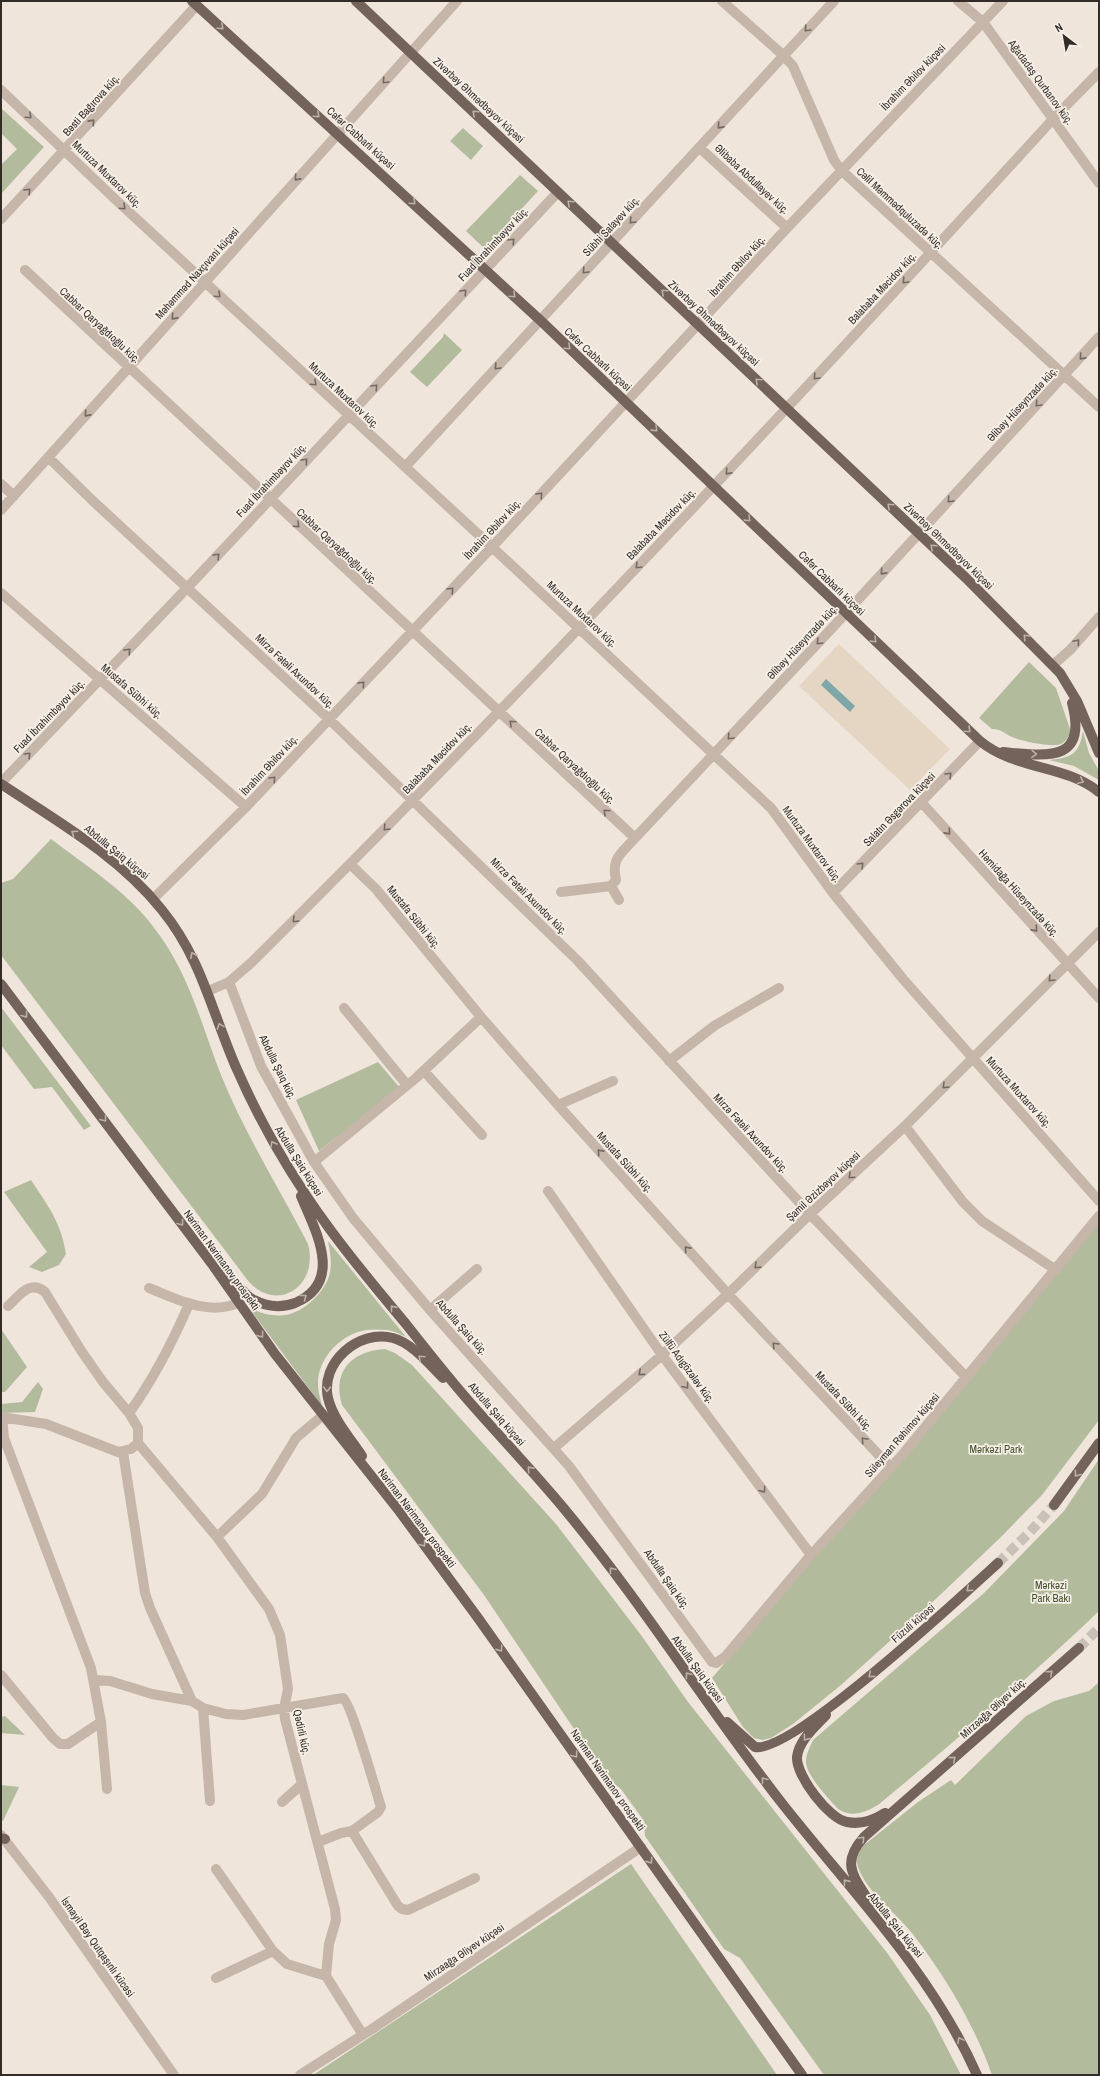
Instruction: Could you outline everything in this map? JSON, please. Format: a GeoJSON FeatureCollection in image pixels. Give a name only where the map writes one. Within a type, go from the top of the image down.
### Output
{"type":"FeatureCollection","features":[{"type":"Feature","properties":{"kind":"main road","name":"Zivərbəy Əhmədbəyov küçəsi"},"geometry":{"type":"LineString","coordinates":[[356,1],[919,533],[1053,665],[1066,682]]}},
{"type":"Feature","properties":{"kind":"main road","name":"Cəfər Cabbarlı küçəsi"},"geometry":{"type":"LineString","coordinates":[[195,3],[486,269],[980,741],[995,752],[1025,764],[1068,775],[1086,783],[1099,792]]}},
{"type":"Feature","properties":{"kind":"main road"},"geometry":{"type":"LineString","coordinates":[[995,752],[1050,754],[1066,749],[1071,745],[1076,736],[1076,721],[1066,682]]}},
{"type":"Feature","properties":{"kind":"main road"},"geometry":{"type":"LineString","coordinates":[[1066,682],[1099,753]]}},
{"type":"Feature","properties":{"kind":"main road","name":"Abdulla Şaiq küçəsi"},"geometry":{"type":"LineString","coordinates":[[1,784],[92,845],[129,875],[153,899],[186,942],[208,991],[234,1062],[250,1098],[293,1178],[349,1256],[471,1403],[578,1526],[612,1569],[780,1801],[913,1966],[944,2010],[966,2050],[977,2075]]}},
{"type":"Feature","properties":{"kind":"main road","name":"Nəriman Nərimanov prospekti"},"geometry":{"type":"LineString","coordinates":[[1,984],[212,1264],[238,1303],[322,1416],[400,1512],[478,1618],[641,1847],[798,2073]]}},
{"type":"Feature","properties":{"kind":"main road"},"geometry":{"type":"LineString","coordinates":[[212,1264],[234,1281],[252,1300],[264,1305],[277,1307],[289,1305],[300,1300],[312,1291],[322,1273],[323,1252],[318,1236],[293,1178]]}},
{"type":"Feature","properties":{"kind":"main road"},"geometry":{"type":"LineString","coordinates":[[400,1512],[329,1403],[327,1382],[332,1367],[340,1355],[352,1345],[367,1339],[380,1337],[392,1338],[413,1350],[471,1403]]}},
{"type":"Feature","properties":{"kind":"main road"},"geometry":{"type":"LineString","coordinates":[[1054,1505],[1099,1443]]}},
{"type":"Feature","properties":{"kind":"main road","name":"Füzuli küçəsi"},"geometry":{"type":"LineString","coordinates":[[842,1699],[998,1563]]}},
{"type":"Feature","properties":{"kind":"main road","name":"Mirzəağa Əliyev küç."},"geometry":{"type":"LineString","coordinates":[[924,1785],[1079,1648]]}},
{"type":"Feature","properties":{"kind":"main road"},"geometry":{"type":"LineString","coordinates":[[711,1707],[750,1745],[761,1748],[783,1739],[842,1699]]}},
{"type":"Feature","properties":{"kind":"main road"},"geometry":{"type":"LineString","coordinates":[[842,1699],[806,1737],[801,1745],[797,1757],[799,1769],[807,1783],[831,1813],[848,1823],[869,1821],[883,1814],[924,1785]]}},
{"type":"Feature","properties":{"kind":"main road"},"geometry":{"type":"LineString","coordinates":[[888,1934],[856,1881],[851,1868],[850,1856],[855,1847],[864,1837],[924,1785]]}},
{"type":"Feature","properties":{"kind":"street","name":"Məhəmməd Naxçıvani küçəsi"},"geometry":{"type":"LineString","coordinates":[[1,510],[457,1]]}},
{"type":"Feature","properties":{"kind":"street","name":"Cəlil Məmmədquluzadə küç."},"geometry":{"type":"LineString","coordinates":[[722,1],[734,4],[783,55],[796,72],[834,160],[841,170],[1099,407]]}},
{"type":"Feature","properties":{"kind":"street","name":"Sübhi Salayev küç."},"geometry":{"type":"LineString","coordinates":[[405,466],[834,1]]}},
{"type":"Feature","properties":{"kind":"street","name":"Ağadadaş Qurbanov küç."},"geometry":{"type":"LineString","coordinates":[[958,1],[983,22],[1054,118],[1099,183]]}},
{"type":"Feature","properties":{"kind":"street","name":"İbrahim Əbilov küçəsi"},"geometry":{"type":"LineString","coordinates":[[841,170],[1003,1]]}},
{"type":"Feature","properties":{"kind":"street","name":"Bəsti Bağırova küç."},"geometry":{"type":"LineString","coordinates":[[1,219],[66,151],[195,3]]}},
{"type":"Feature","properties":{"kind":"street","name":"Balababa Məcidov küç."},"geometry":{"type":"LineString","coordinates":[[208,991],[229,982],[251,963],[351,865],[714,486],[931,253],[1054,118],[1099,72]]}},
{"type":"Feature","properties":{"kind":"street","name":"Murtuza Muxtarov küç."},"geometry":{"type":"LineString","coordinates":[[1,90],[348,416],[405,466],[771,808],[833,893],[903,979],[1099,1201]]}},
{"type":"Feature","properties":{"kind":"street","name":"Əlibaba Abdullayev küç."},"geometry":{"type":"LineString","coordinates":[[700,148],[787,228]]}},
{"type":"Feature","properties":{"kind":"street","name":"İbrahim Əbilov küç."},"geometry":{"type":"LineString","coordinates":[[153,899],[246,807],[492,547],[841,170]]}},
{"type":"Feature","properties":{"kind":"street","name":"Fuad İbrahimbəyov küç."},"geometry":{"type":"LineString","coordinates":[[1,784],[558,192]]}},
{"type":"Feature","properties":{"kind":"street","name":"Cabbar Qaryağdıoğlu küç."},"geometry":{"type":"LineString","coordinates":[[25,270],[269,499],[635,838]]}},
{"type":"Feature","properties":{"kind":"street","name":"Əlibəy Hüseynzadə küç."},"geometry":{"type":"LineString","coordinates":[[611,886],[616,880],[613,866],[635,838],[846,613],[1099,338]]}},
{"type":"Feature","properties":{"kind":"street","name":"Mirzə Fətəli Axundov küç."},"geometry":{"type":"LineString","coordinates":[[48,457],[93,501],[329,719],[414,800],[603,987],[810,1214],[967,1378]]}},
{"type":"Feature","properties":{"kind":"street"},"geometry":{"type":"LineString","coordinates":[[1,484],[14,496]]}},
{"type":"Feature","properties":{"kind":"street","name":"Mustafa Sübhi küç."},"geometry":{"type":"LineString","coordinates":[[1,593],[246,807]]}},
{"type":"Feature","properties":{"kind":"street"},"geometry":{"type":"LineString","coordinates":[[1053,665],[1070,650],[1099,617]]}},
{"type":"Feature","properties":{"kind":"street","name":"Salatın Əsgərova küçəsi"},"geometry":{"type":"LineString","coordinates":[[833,893],[922,803],[980,741]]}},
{"type":"Feature","properties":{"kind":"street","name":"Həmidağa Hüseynzadə küç."},"geometry":{"type":"LineString","coordinates":[[922,803],[1099,998]]}},
{"type":"Feature","properties":{"kind":"street","name":"Mustafa Sübhi küç."},"geometry":{"type":"LineString","coordinates":[[351,865],[376,889],[481,1017],[558,1105],[728,1294],[891,1468]]}},
{"type":"Feature","properties":{"kind":"street"},"geometry":{"type":"LineString","coordinates":[[561,892],[611,886],[618,900]]}},
{"type":"Feature","properties":{"kind":"street","name":"Şamil Əzizbəyov küçəsi"},"geometry":{"type":"LineString","coordinates":[[554,1448],[662,1355],[728,1294],[810,1214],[905,1126],[1099,932]]}},
{"type":"Feature","properties":{"kind":"street","name":"Abdulla Şaiq küç."},"geometry":{"type":"LineString","coordinates":[[229,982],[261,1066],[314,1162],[353,1218],[430,1310],[554,1448],[608,1517],[709,1659],[716,1663]]}},
{"type":"Feature","properties":{"kind":"street"},"geometry":{"type":"LineString","coordinates":[[669,1061],[714,1026],[779,988]]}},
{"type":"Feature","properties":{"kind":"street"},"geometry":{"type":"LineString","coordinates":[[344,1008],[408,1085]]}},
{"type":"Feature","properties":{"kind":"street"},"geometry":{"type":"LineString","coordinates":[[314,1162],[408,1085],[481,1017]]}},
{"type":"Feature","properties":{"kind":"street"},"geometry":{"type":"LineString","coordinates":[[424,1071],[482,1135]]}},
{"type":"Feature","properties":{"kind":"street"},"geometry":{"type":"LineString","coordinates":[[558,1105],[613,1080]]}},
{"type":"Feature","properties":{"kind":"street"},"geometry":{"type":"LineString","coordinates":[[905,1126],[963,1202],[982,1221],[1056,1270]]}},
{"type":"Feature","properties":{"kind":"street","name":"Zülfü Adıgözələv küç."},"geometry":{"type":"LineString","coordinates":[[548,1191],[662,1355],[811,1555]]}},
{"type":"Feature","properties":{"kind":"street","name":"Süleyman Rəhimov küçəsi"},"geometry":{"type":"LineString","coordinates":[[716,1663],[724,1657],[811,1555],[891,1468],[967,1378],[1099,1216]]}},
{"type":"Feature","properties":{"kind":"street"},"geometry":{"type":"LineString","coordinates":[[430,1310],[477,1270]]}},
{"type":"Feature","properties":{"kind":"street"},"geometry":{"type":"LineString","coordinates":[[8,1306],[26,1289],[34,1287],[40,1288],[45,1292],[82,1352],[103,1382],[129,1413],[138,1428],[138,1443],[131,1449],[124,1452],[111,1450],[46,1424],[1,1417],[4,1438],[95,1680],[101,1722],[107,1789]]}},
{"type":"Feature","properties":{"kind":"street"},"geometry":{"type":"LineString","coordinates":[[149,1288],[189,1304],[216,1309],[226,1308],[238,1303]]}},
{"type":"Feature","properties":{"kind":"street"},"geometry":{"type":"LineString","coordinates":[[129,1413],[138,1402],[178,1328],[189,1304]]}},
{"type":"Feature","properties":{"kind":"street"},"geometry":{"type":"LineString","coordinates":[[217,1537],[262,1494],[296,1438],[322,1416]]}},
{"type":"Feature","properties":{"kind":"street","name":"Qədirli küç."},"geometry":{"type":"LineString","coordinates":[[138,1443],[217,1537],[256,1589],[277,1626],[288,1689],[284,1708],[285,1719],[318,1842],[336,1920],[329,1944],[326,1976]]}},
{"type":"Feature","properties":{"kind":"street"},"geometry":{"type":"LineString","coordinates":[[124,1452],[145,1593],[150,1608],[192,1701]]}},
{"type":"Feature","properties":{"kind":"street"},"geometry":{"type":"LineString","coordinates":[[1,1674],[60,1744],[68,1744],[101,1722]]}},
{"type":"Feature","properties":{"kind":"street"},"geometry":{"type":"LineString","coordinates":[[95,1680],[110,1681],[152,1694],[192,1701],[204,1708],[226,1714],[243,1715],[339,1697],[346,1700],[381,1807],[378,1812],[352,1831],[341,1832],[318,1842]]}},
{"type":"Feature","properties":{"kind":"street"},"geometry":{"type":"LineString","coordinates":[[204,1708],[210,1801]]}},
{"type":"Feature","properties":{"kind":"street"},"geometry":{"type":"LineString","coordinates":[[282,1802],[302,1784]]}},
{"type":"Feature","properties":{"kind":"street"},"geometry":{"type":"LineString","coordinates":[[352,1831],[398,1906],[402,1910],[408,1910],[475,1878]]}},
{"type":"Feature","properties":{"kind":"street","name":"İsmayil Bəy Qutqaşınlı kücəsi"},"geometry":{"type":"LineString","coordinates":[[2,1837],[49,1897],[174,2075]]}},
{"type":"Feature","properties":{"kind":"street","name":"Mirzəağa Əliyev küçəsi"},"geometry":{"type":"LineString","coordinates":[[300,2075],[363,2035],[641,1847]]}},
{"type":"Feature","properties":{"kind":"street"},"geometry":{"type":"LineString","coordinates":[[216,1869],[273,1951],[287,1964],[326,1976],[363,2035]]}},
{"type":"Feature","properties":{"kind":"street"},"geometry":{"type":"LineString","coordinates":[[216,1978],[273,1951]]}},
{"type":"Feature","properties":{"kind":"green space"},"geometry":{"type":"Polygon","coordinates":[[[1,108],[44,147],[1,194],[1,165],[17,149],[1,133],[1,108]]]}},
{"type":"Feature","properties":{"kind":"green space"},"geometry":{"type":"Polygon","coordinates":[[[463,128],[483,146],[471,160],[450,141],[463,128]]]}},
{"type":"Feature","properties":{"kind":"green space"},"geometry":{"type":"Polygon","coordinates":[[[520,175],[538,191],[485,249],[466,231],[520,175]]]}},
{"type":"Feature","properties":{"kind":"green space"},"geometry":{"type":"Polygon","coordinates":[[[444,333],[462,350],[427,387],[410,372],[443,337],[444,333]]]}},
{"type":"Feature","properties":{"kind":"green space"},"geometry":{"type":"Polygon","coordinates":[[[1029,662],[1056,688],[1070,729],[1070,735],[1061,744],[1044,745],[1016,739],[1000,730],[992,729],[979,718],[1029,662]]]}},
{"type":"Feature","properties":{"kind":"green space"},"geometry":{"type":"Polygon","coordinates":[[[1083,731],[1089,753],[1099,771],[1099,780],[1074,766],[1049,760],[1069,756],[1077,750],[1083,731]]]}},
{"type":"Feature","properties":{"kind":"green space"},"geometry":{"type":"Polygon","coordinates":[[[51,839],[130,900],[152,925],[165,943],[185,979],[230,1097],[251,1140],[308,1244],[310,1259],[308,1272],[302,1283],[294,1290],[283,1295],[272,1295],[260,1291],[249,1282],[1,955],[1,883],[13,879],[51,839]]]}},
{"type":"Feature","properties":{"kind":"green space"},"geometry":{"type":"Polygon","coordinates":[[[1,1007],[91,1126],[84,1130],[52,1087],[34,1089],[1,1045],[1,1007]]]}},
{"type":"Feature","properties":{"kind":"green space"},"geometry":{"type":"Polygon","coordinates":[[[378,1062],[400,1088],[319,1151],[296,1100],[378,1062]]]}},
{"type":"Feature","properties":{"kind":"green space"},"geometry":{"type":"Polygon","coordinates":[[[31,1180],[57,1223],[66,1254],[59,1265],[42,1272],[29,1267],[47,1252],[4,1192],[31,1180]]]}},
{"type":"Feature","properties":{"kind":"green space","name":"Mərkəzi Park"},"geometry":{"type":"Polygon","coordinates":[[[1099,1222],[1099,1420],[1042,1495],[1000,1538],[920,1614],[841,1685],[793,1724],[771,1738],[762,1740],[754,1738],[743,1727],[712,1678],[1099,1222]]]}},
{"type":"Feature","properties":{"kind":"green space"},"geometry":{"type":"Polygon","coordinates":[[[328,1241],[406,1337],[391,1331],[364,1330],[350,1335],[342,1340],[329,1352],[321,1368],[318,1385],[322,1406],[249,1308],[267,1314],[285,1315],[300,1310],[314,1300],[328,1279],[330,1272],[331,1264],[328,1241]]]}},
{"type":"Feature","properties":{"kind":"green space"},"geometry":{"type":"Polygon","coordinates":[[[1,1329],[27,1367],[5,1392],[1,1392],[1,1329]]]}},
{"type":"Feature","properties":{"kind":"green space"},"geometry":{"type":"Polygon","coordinates":[[[385,1349],[395,1353],[412,1365],[556,1524],[641,1635],[688,1702],[888,1954],[930,2015],[961,2075],[824,2075],[740,1958],[724,1949],[645,1836],[644,1821],[621,1789],[607,1778],[484,1595],[342,1405],[340,1383],[342,1373],[347,1365],[363,1354],[385,1349]]]}},
{"type":"Feature","properties":{"kind":"green space"},"geometry":{"type":"Polygon","coordinates":[[[38,1382],[43,1389],[35,1412],[1,1413],[1,1404],[22,1402],[38,1382]]]}},
{"type":"Feature","properties":{"kind":"green space","name":"Mərkəzi Park Bakı"},"geometry":{"type":"Polygon","coordinates":[[[1099,1459],[1099,1611],[990,1710],[878,1805],[863,1812],[853,1814],[843,1812],[838,1809],[809,1773],[806,1761],[808,1750],[813,1740],[984,1593],[1064,1511],[1099,1459]]]}},
{"type":"Feature","properties":{"kind":"green space"},"geometry":{"type":"Polygon","coordinates":[[[1099,1682],[1099,2075],[992,2075],[977,2037],[947,1983],[912,1933],[868,1885],[858,1867],[858,1856],[864,1845],[918,1802],[951,1780],[955,1785],[1026,1716],[1054,1701],[1089,1691],[1099,1682]]]}},
{"type":"Feature","properties":{"kind":"green space"},"geometry":{"type":"Polygon","coordinates":[[[5,1716],[25,1735],[1,1733],[1,1717],[5,1716]]]}},
{"type":"Feature","properties":{"kind":"green space"},"geometry":{"type":"Polygon","coordinates":[[[1,1785],[19,1787],[3,1821],[1,1820],[1,1785]]]}},
{"type":"Feature","properties":{"kind":"green space"},"geometry":{"type":"Polygon","coordinates":[[[631,1864],[777,2075],[313,2075],[631,1864]]]}},
{"type":"Feature","properties":{"kind":"shaded area"},"geometry":{"type":"Polygon","coordinates":[[[839,644],[950,749],[910,790],[799,686],[839,644]]]}},
{"type":"Feature","properties":{"kind":"water"},"geometry":{"type":"Polygon","coordinates":[[[826,679],[855,706],[850,712],[821,685],[826,679]]]}},
{"type":"Feature","properties":{"kind":"tunnel"},"geometry":{"type":"LineString","coordinates":[[998,1563],[1030,1532],[1054,1505]]}},
{"type":"Feature","properties":{"kind":"tunnel"},"geometry":{"type":"LineString","coordinates":[[1079,1648],[1099,1628]]}}]}
